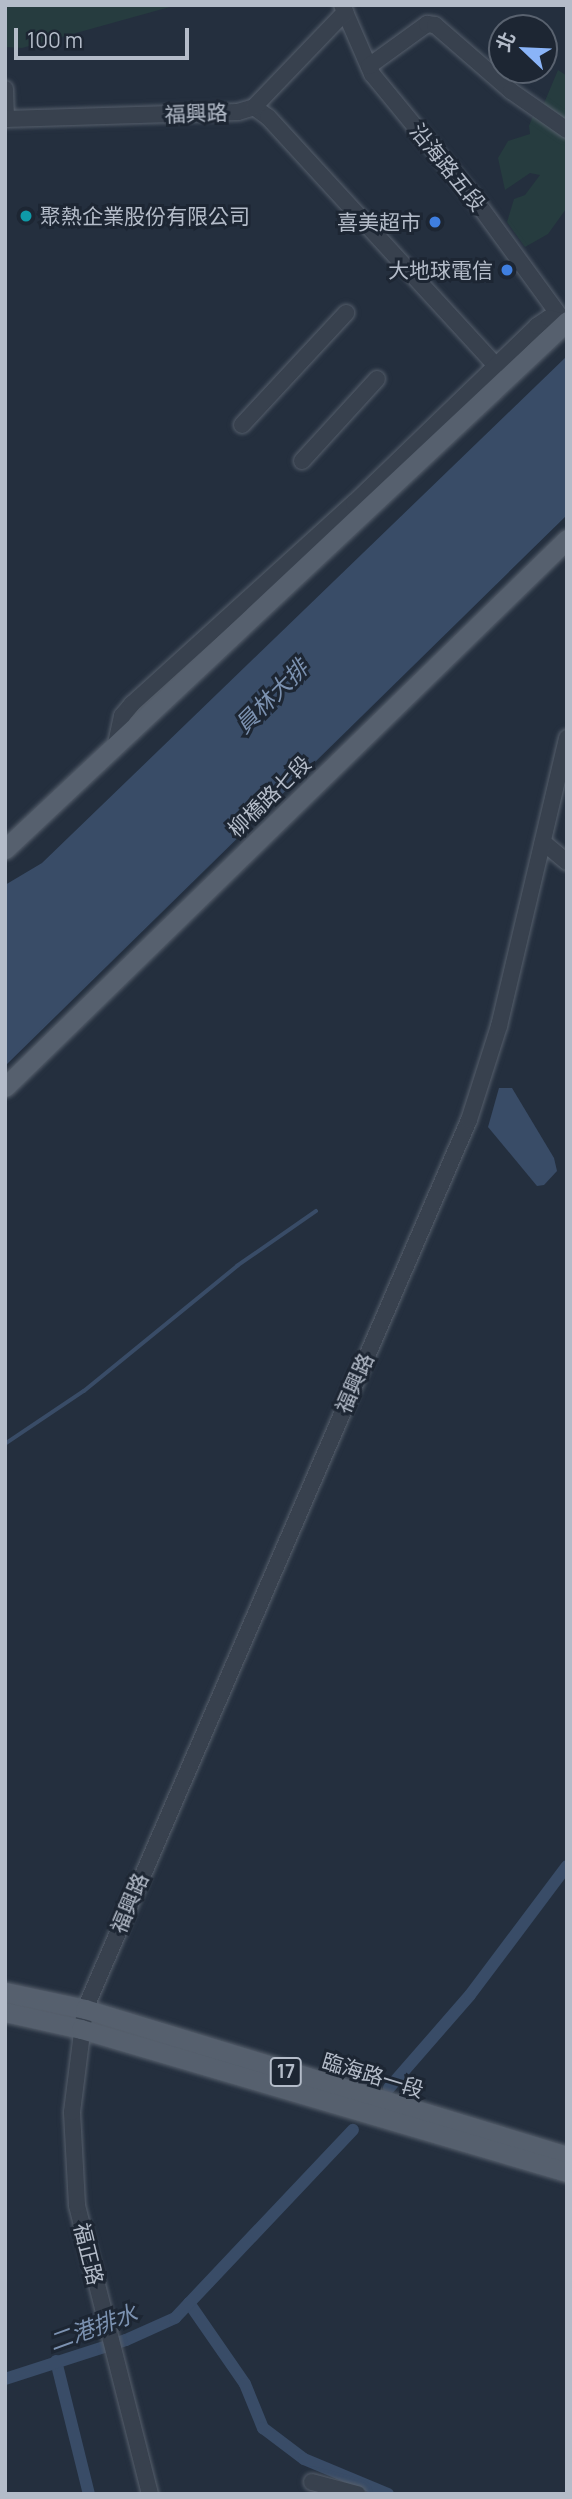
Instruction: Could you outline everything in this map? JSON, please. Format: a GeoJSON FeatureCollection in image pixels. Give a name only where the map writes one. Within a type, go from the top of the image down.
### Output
{"type":"FeatureCollection","features":[{"type":"Feature","properties":{"kind":"main road"},"geometry":{"type":"LineString","coordinates":[[5,849],[566,323]]}},
{"type":"Feature","properties":{"kind":"main road","name":"柳橋路七段"},"geometry":{"type":"LineString","coordinates":[[5,1087],[567,538]]}},
{"type":"Feature","properties":{"kind":"main road","name":"臨海路一段"},"geometry":{"type":"LineString","coordinates":[[5,1992],[85,2009],[567,2156]]}},
{"type":"Feature","properties":{"kind":"main road","name":"臨海路一段"},"geometry":{"type":"LineString","coordinates":[[5,2012],[81,2029],[567,2172]]}},
{"type":"Feature","properties":{"kind":"street","name":"沿海路五段"},"geometry":{"type":"LineString","coordinates":[[343,8],[369,66],[566,323]]}},
{"type":"Feature","properties":{"kind":"street","name":"福興路"},"geometry":{"type":"LineString","coordinates":[[6,119],[238,112],[254,107],[343,8]]}},
{"type":"Feature","properties":{"kind":"street"},"geometry":{"type":"LineString","coordinates":[[369,66],[427,24],[435,25],[511,91],[567,130]]}},
{"type":"Feature","properties":{"kind":"street"},"geometry":{"type":"LineString","coordinates":[[5,89],[6,119]]}},
{"type":"Feature","properties":{"kind":"street"},"geometry":{"type":"LineString","coordinates":[[254,107],[284,134],[497,367]]}},
{"type":"Feature","properties":{"kind":"street"},"geometry":{"type":"LineString","coordinates":[[242,425],[346,313]]}},
{"type":"Feature","properties":{"kind":"street"},"geometry":{"type":"LineString","coordinates":[[116,744],[122,716],[132,704],[497,367],[537,326],[549,318],[566,323]]}},
{"type":"Feature","properties":{"kind":"street"},"geometry":{"type":"LineString","coordinates":[[302,461],[377,379]]}},
{"type":"Feature","properties":{"kind":"street","name":"福興路"},"geometry":{"type":"LineString","coordinates":[[85,2009],[469,1120],[499,1026],[567,738]]}},
{"type":"Feature","properties":{"kind":"street"},"geometry":{"type":"LineString","coordinates":[[543,842],[567,862]]}},
{"type":"Feature","properties":{"kind":"street","name":"福正路"},"geometry":{"type":"LineString","coordinates":[[85,2009],[81,2029],[72,2159],[77,2205],[150,2494]]}},
{"type":"Feature","properties":{"kind":"street"},"geometry":{"type":"LineString","coordinates":[[312,2482],[357,2494]]}},
{"type":"Feature","properties":{"kind":"green space"},"geometry":{"type":"Polygon","coordinates":[[[5,5],[177,5],[22,48],[5,47],[5,5]]]}},
{"type":"Feature","properties":{"kind":"green space"},"geometry":{"type":"Polygon","coordinates":[[[558,70],[567,76],[566,209],[548,234],[525,247],[507,222],[514,199],[525,195],[540,175],[530,173],[505,190],[498,158],[508,141],[530,134],[529,126],[537,105],[542,108],[552,84],[558,84],[558,70]]]}},
{"type":"Feature","properties":{"kind":"water","name":"員林大排"},"geometry":{"type":"Polygon","coordinates":[[[567,356],[567,515],[5,1066],[5,885],[42,863],[567,356]]]}},
{"type":"Feature","properties":{"kind":"water"},"geometry":{"type":"Polygon","coordinates":[[[499,1088],[512,1088],[554,1158],[557,1171],[544,1185],[537,1186],[488,1127],[499,1088]]]}},
{"type":"Feature","properties":{"kind":"waterway"},"geometry":{"type":"LineString","coordinates":[[5,1444],[84,1391],[237,1266],[316,1211]]}},
{"type":"Feature","properties":{"kind":"waterway"},"geometry":{"type":"LineString","coordinates":[[389,2088],[470,1995],[567,1866]]}},
{"type":"Feature","properties":{"kind":"waterway","name":"二港排水"},"geometry":{"type":"LineString","coordinates":[[5,2379],[126,2340],[175,2318],[353,2130]]}},
{"type":"Feature","properties":{"kind":"waterway"},"geometry":{"type":"LineString","coordinates":[[189,2303],[245,2384],[263,2428],[304,2459],[388,2494]]}},
{"type":"Feature","properties":{"kind":"waterway","name":"二港排水"},"geometry":{"type":"LineString","coordinates":[[56,2361],[89,2494]]}},
{"type":"Feature","properties":{"kind":"place","name":"聚熱企業股份有限公司"},"geometry":{"type":"Point","coordinates":[26,216]}},
{"type":"Feature","properties":{"kind":"place","name":"喜美超市"},"geometry":{"type":"Point","coordinates":[435,222]}},
{"type":"Feature","properties":{"kind":"place","name":"大地球電信"},"geometry":{"type":"Point","coordinates":[507,270]}}]}
